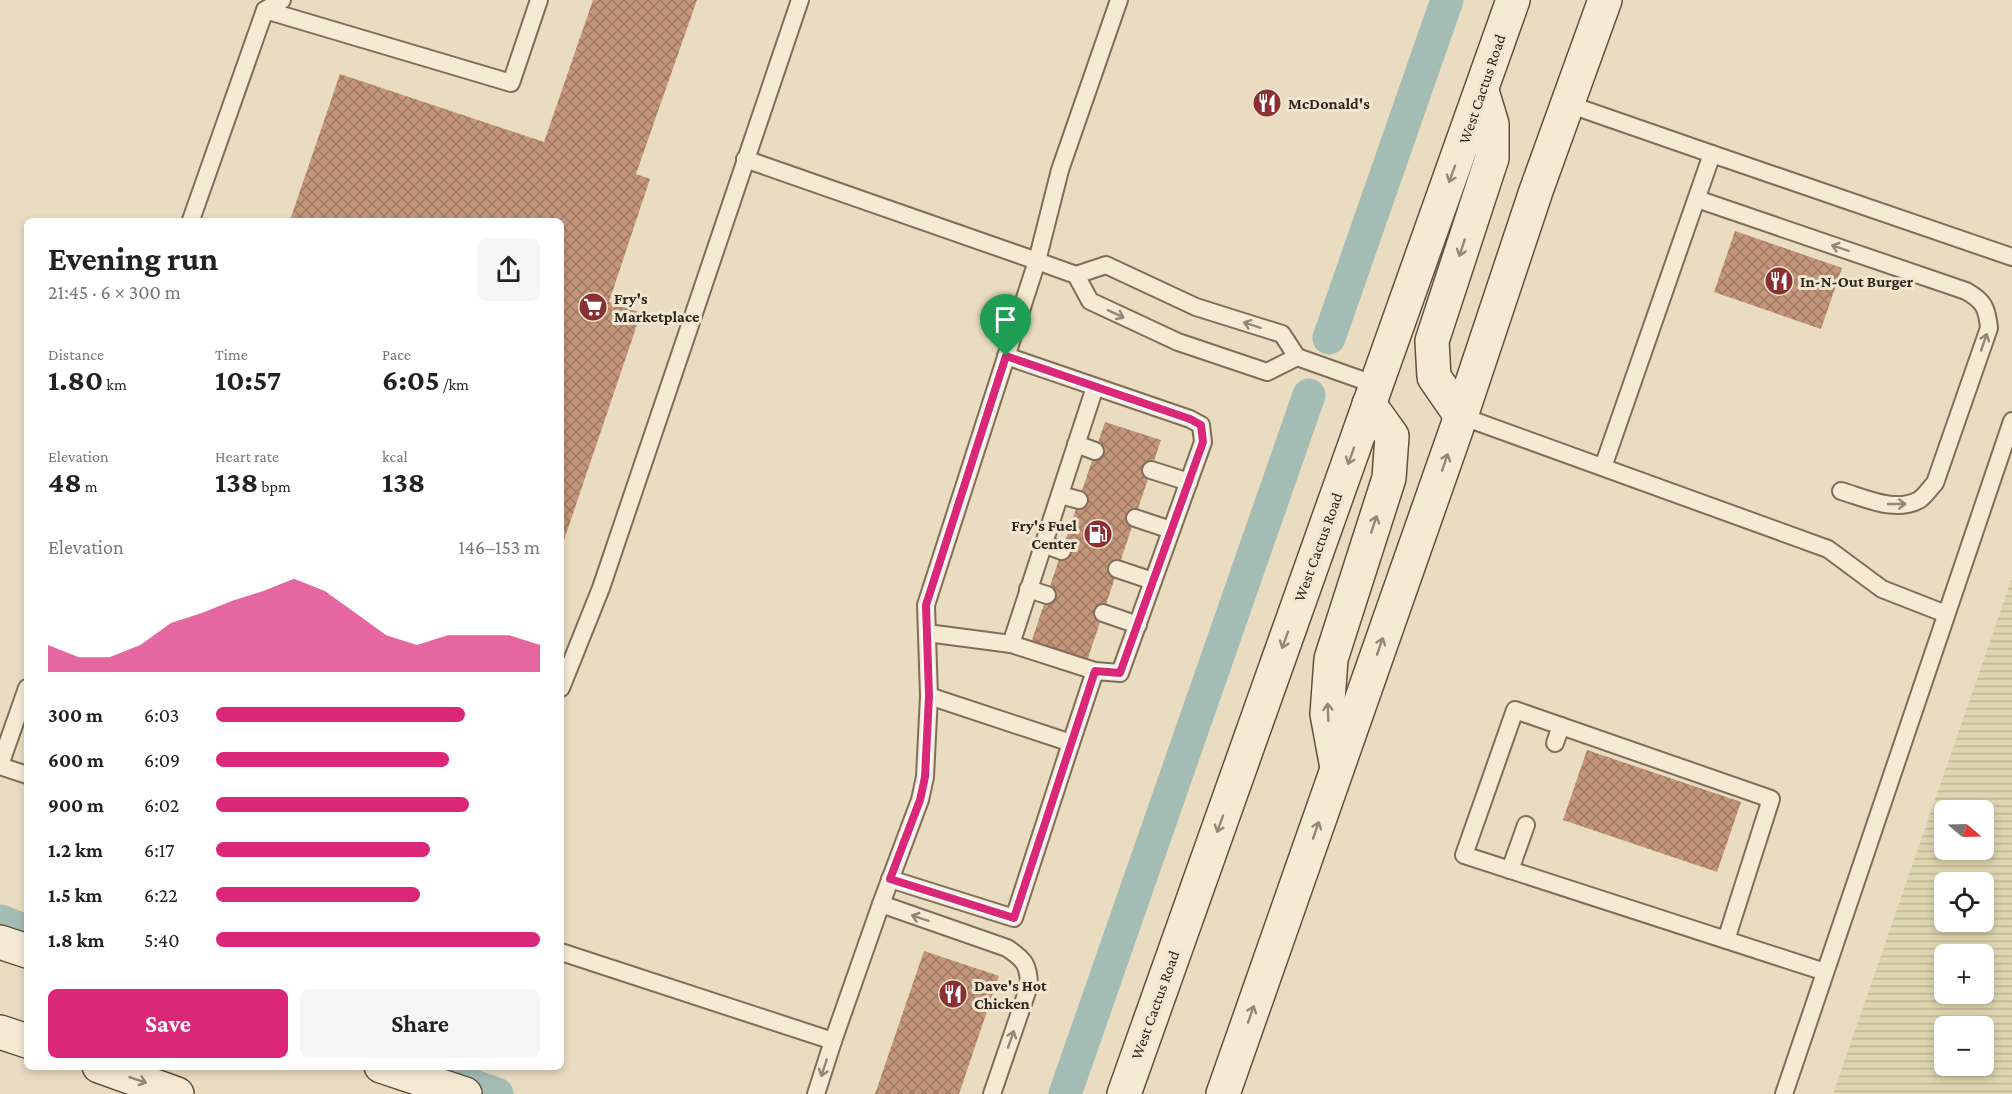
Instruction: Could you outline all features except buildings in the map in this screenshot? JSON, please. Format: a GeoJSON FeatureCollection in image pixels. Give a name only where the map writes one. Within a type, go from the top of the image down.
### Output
{"type":"FeatureCollection","features":[{"type":"Feature","properties":{"kind":"main road","name":"West Cactus Road"},"geometry":{"type":"LineString","coordinates":[[1124,1094],[1513,0]]}},
{"type":"Feature","properties":{"kind":"main road"},"geometry":{"type":"LineString","coordinates":[[1223,1094],[1605,0]]}},
{"type":"Feature","properties":{"kind":"main road"},"geometry":{"type":"LineString","coordinates":[[1461,416],[1434,377],[1432,341],[1492,158],[1491,124],[1482,91]]}},
{"type":"Feature","properties":{"kind":"main road"},"geometry":{"type":"LineString","coordinates":[[1337,770],[1327,714],[1331,659],[1389,478],[1392,436],[1373,394]]}},
{"type":"Feature","properties":{"kind":"main road"},"geometry":{"type":"LineString","coordinates":[[0,942],[24,950]]}},
{"type":"Feature","properties":{"kind":"main road"},"geometry":{"type":"LineString","coordinates":[[0,1032],[24,1040]]}},
{"type":"Feature","properties":{"kind":"main road"},"geometry":{"type":"LineString","coordinates":[[110,1070],[177,1094]]}},
{"type":"Feature","properties":{"kind":"main road"},"geometry":{"type":"LineString","coordinates":[[399,1070],[465,1094]]}},
{"type":"Feature","properties":{"kind":"lane"},"geometry":{"type":"LineString","coordinates":[[192,218],[265,10],[282,0]]}},
{"type":"Feature","properties":{"kind":"lane"},"geometry":{"type":"LineString","coordinates":[[265,10],[511,83],[539,0]]}},
{"type":"Feature","properties":{"kind":"lane"},"geometry":{"type":"LineString","coordinates":[[564,680],[601,588],[800,0]]}},
{"type":"Feature","properties":{"kind":"lane"},"geometry":{"type":"LineString","coordinates":[[816,1094],[881,904],[920,800],[925,777],[929,696],[926,605],[1037,261],[1060,170],[1119,0]]}},
{"type":"Feature","properties":{"kind":"lane"},"geometry":{"type":"LineString","coordinates":[[1568,104],[2012,256]]}},
{"type":"Feature","properties":{"kind":"lane"},"geometry":{"type":"LineString","coordinates":[[1603,467],[1712,154]]}},
{"type":"Feature","properties":{"kind":"lane"},"geometry":{"type":"LineString","coordinates":[[745,159],[1077,275],[1106,265],[1196,306],[1282,334],[1297,357],[1373,394]]}},
{"type":"Feature","properties":{"kind":"lane"},"geometry":{"type":"LineString","coordinates":[[1697,199],[1966,291],[1981,299],[1988,314],[1989,328],[1935,483],[1921,499],[1904,505],[1880,503],[1841,491]]}},
{"type":"Feature","properties":{"kind":"lane"},"geometry":{"type":"LineString","coordinates":[[1077,275],[1090,302],[1178,342],[1267,372],[1297,357]]}},
{"type":"Feature","properties":{"kind":"lane"},"geometry":{"type":"LineString","coordinates":[[927,633],[1011,644],[1095,671],[1120,673],[1203,442],[1201,425],[1190,419],[1006,356]]}},
{"type":"Feature","properties":{"kind":"lane"},"geometry":{"type":"LineString","coordinates":[[1011,644],[1095,387]]}},
{"type":"Feature","properties":{"kind":"lane"},"geometry":{"type":"LineString","coordinates":[[1461,416],[1828,549],[1882,589],[1946,614]]}},
{"type":"Feature","properties":{"kind":"lane"},"geometry":{"type":"LineString","coordinates":[[1784,1094],[2012,421]]}},
{"type":"Feature","properties":{"kind":"lane"},"geometry":{"type":"LineString","coordinates":[[1077,444],[1095,451]]}},
{"type":"Feature","properties":{"kind":"lane"},"geometry":{"type":"LineString","coordinates":[[1151,470],[1188,482]]}},
{"type":"Feature","properties":{"kind":"lane"},"geometry":{"type":"LineString","coordinates":[[1060,495],[1079,500]]}},
{"type":"Feature","properties":{"kind":"lane"},"geometry":{"type":"LineString","coordinates":[[1135,518],[1171,530]]}},
{"type":"Feature","properties":{"kind":"lane"},"geometry":{"type":"LineString","coordinates":[[1043,544],[1062,551]]}},
{"type":"Feature","properties":{"kind":"lane"},"geometry":{"type":"LineString","coordinates":[[1117,569],[1153,581]]}},
{"type":"Feature","properties":{"kind":"lane"},"geometry":{"type":"LineString","coordinates":[[1028,589],[1047,595]]}},
{"type":"Feature","properties":{"kind":"lane"},"geometry":{"type":"LineString","coordinates":[[1103,613],[1138,625]]}},
{"type":"Feature","properties":{"kind":"lane"},"geometry":{"type":"LineString","coordinates":[[890,879],[1014,918],[1095,671]]}},
{"type":"Feature","properties":{"kind":"lane"},"geometry":{"type":"LineString","coordinates":[[929,696],[1071,743]]}},
{"type":"Feature","properties":{"kind":"lane"},"geometry":{"type":"LineString","coordinates":[[24,697],[0,765],[24,774]]}},
{"type":"Feature","properties":{"kind":"lane"},"geometry":{"type":"LineString","coordinates":[[1725,939],[1771,799],[1515,710],[1464,855],[1825,972]]}},
{"type":"Feature","properties":{"kind":"lane"},"geometry":{"type":"LineString","coordinates":[[1555,743],[1561,726]]}},
{"type":"Feature","properties":{"kind":"lane"},"geometry":{"type":"LineString","coordinates":[[1510,870],[1526,825]]}},
{"type":"Feature","properties":{"kind":"lane"},"geometry":{"type":"LineString","coordinates":[[881,904],[1007,948],[1022,958],[1029,974],[1029,986],[992,1094]]}},
{"type":"Feature","properties":{"kind":"lane"},"geometry":{"type":"LineString","coordinates":[[564,953],[833,1041]]}},
{"type":"Feature","properties":{"kind":"shaded area"},"geometry":{"type":"Polygon","coordinates":[[[2012,578],[2012,1094],[1833,1094],[1934,803],[1934,860],[1994,860],[1994,800],[1935,800],[2012,578]]]}},
{"type":"Feature","properties":{"kind":"waterway"},"geometry":{"type":"LineString","coordinates":[[1329,338],[1447,0]]}},
{"type":"Feature","properties":{"kind":"waterway"},"geometry":{"type":"LineString","coordinates":[[1065,1094],[1309,395]]}},
{"type":"Feature","properties":{"kind":"waterway"},"geometry":{"type":"LineString","coordinates":[[0,921],[24,930]]}},
{"type":"Feature","properties":{"kind":"waterway"},"geometry":{"type":"LineString","coordinates":[[437,1073],[497,1094]]}},
{"type":"Feature","properties":{"kind":"place","name":"McDonald's"},"geometry":{"type":"Point","coordinates":[1267,103]}},
{"type":"Feature","properties":{"kind":"place","name":"In-N-Out Burger"},"geometry":{"type":"Point","coordinates":[1779,281]}},
{"type":"Feature","properties":{"kind":"place","name":"Fry's Marketplace"},"geometry":{"type":"Point","coordinates":[593,307]}},
{"type":"Feature","properties":{"kind":"place","name":"Fry's Fuel Center"},"geometry":{"type":"Point","coordinates":[1098,534]}},
{"type":"Feature","properties":{"kind":"place","name":"Dave's Hot Chicken"},"geometry":{"type":"Point","coordinates":[953,994]}},
{"type":"Feature","properties":{"kind":"route"},"geometry":{"type":"LineString","coordinates":[[1006,356],[1190,419],[1201,425],[1203,442],[1120,673],[1095,671],[1014,918],[890,879],[920,800],[925,777],[929,696],[926,605],[1006,356]]}}]}
